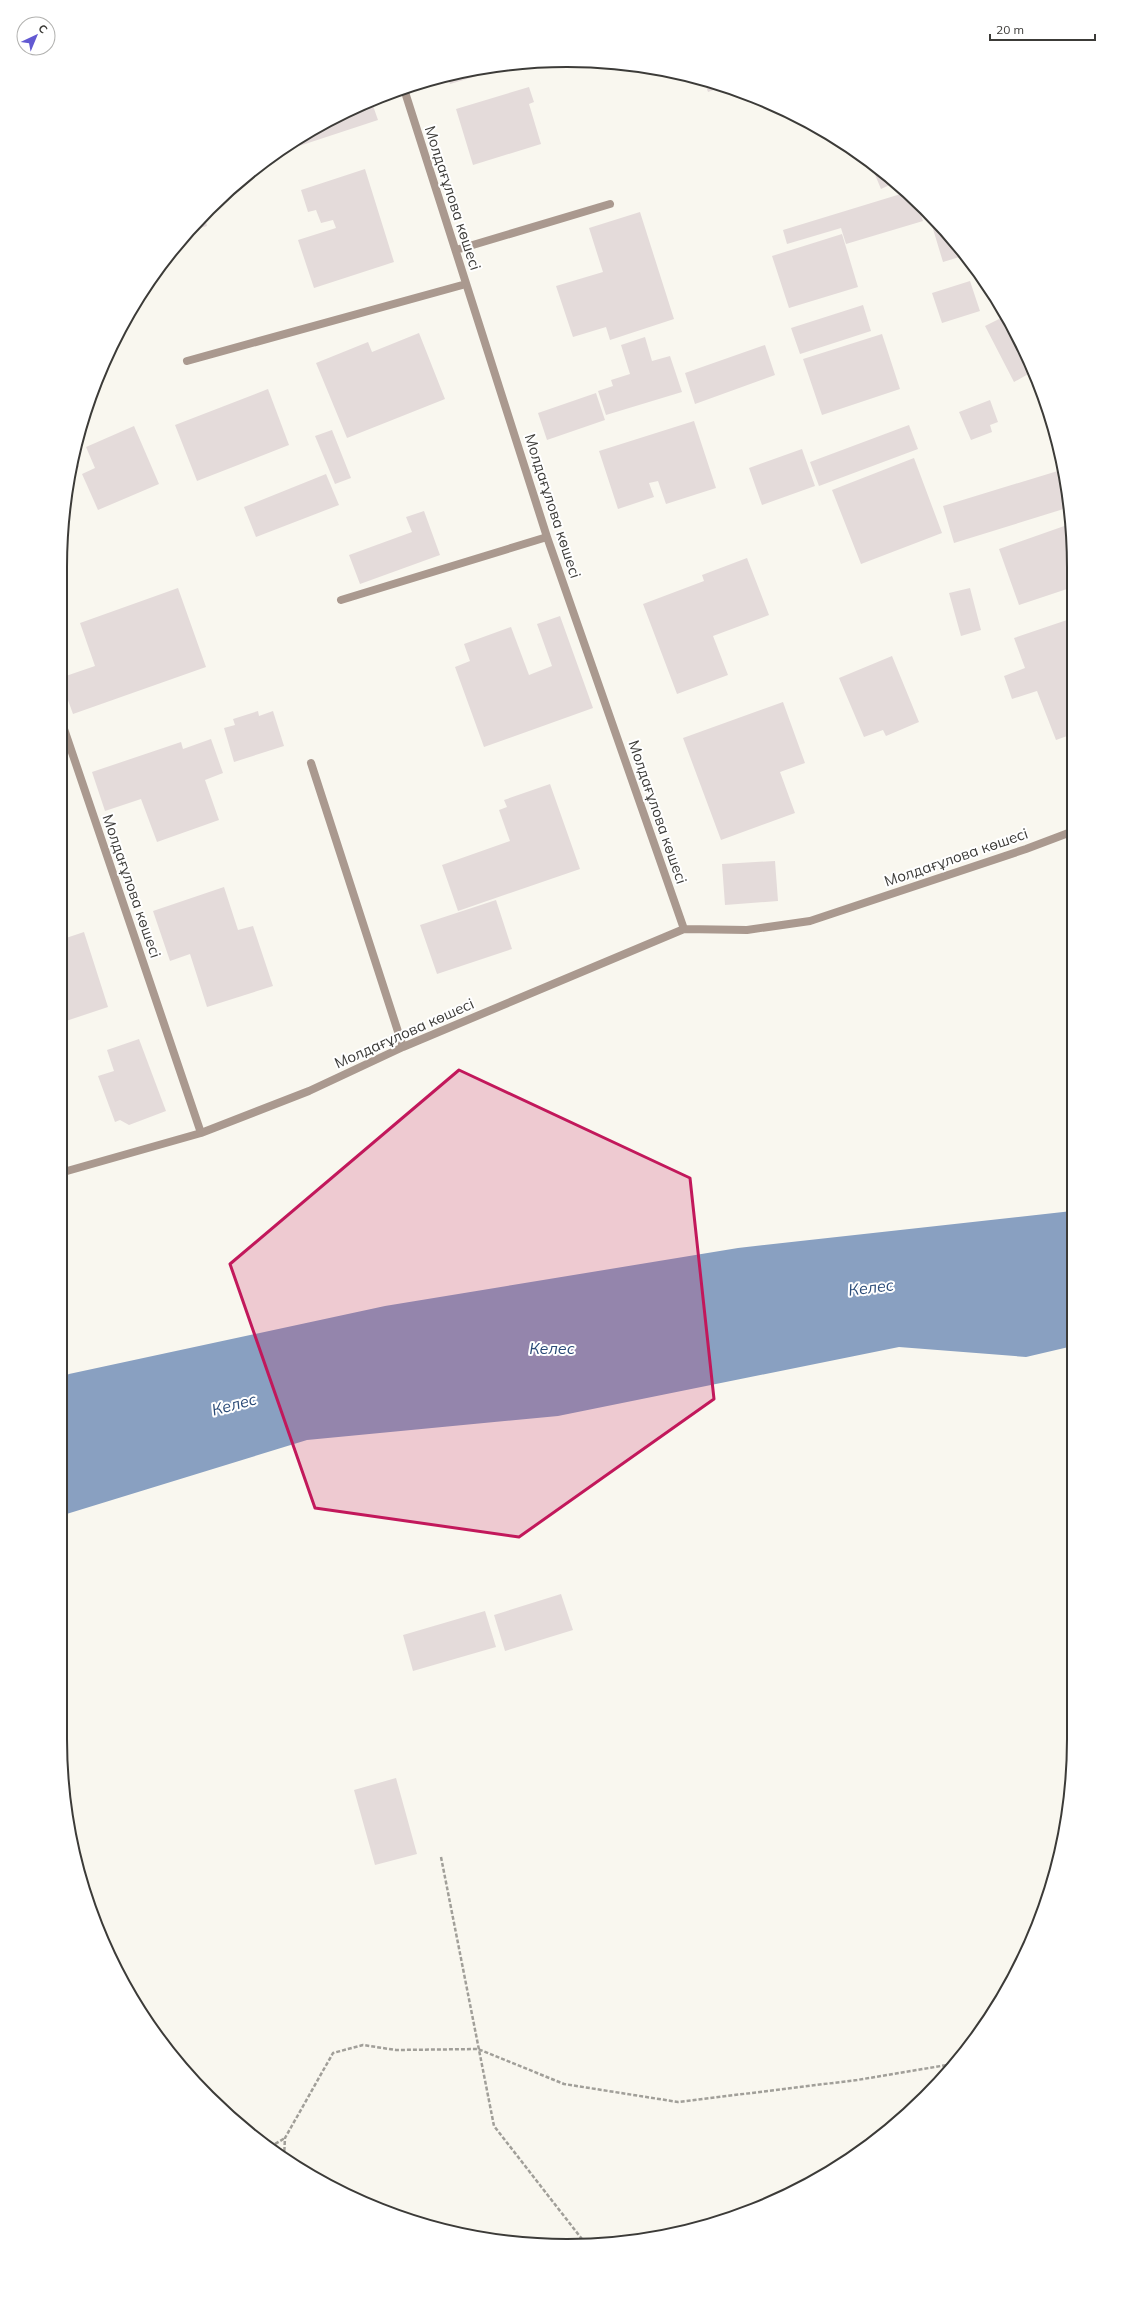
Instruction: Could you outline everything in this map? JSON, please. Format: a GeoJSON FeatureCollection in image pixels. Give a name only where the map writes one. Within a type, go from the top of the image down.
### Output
{"type":"FeatureCollection","features":[{"type":"Feature","properties":{"kind":"street","name":"Молдағұлова көшесі"},"geometry":{"type":"LineString","coordinates":[[406,94],[547,537],[684,929]]}},
{"type":"Feature","properties":{"kind":"street"},"geometry":{"type":"LineString","coordinates":[[456,250],[610,204]]}},
{"type":"Feature","properties":{"kind":"street"},"geometry":{"type":"LineString","coordinates":[[187,361],[466,284]]}},
{"type":"Feature","properties":{"kind":"street"},"geometry":{"type":"LineString","coordinates":[[341,600],[547,537]]}},
{"type":"Feature","properties":{"kind":"street","name":"Молдағұлова көшесі"},"geometry":{"type":"LineString","coordinates":[[67,738],[201,1133]]}},
{"type":"Feature","properties":{"kind":"street"},"geometry":{"type":"LineString","coordinates":[[311,763],[403,1047]]}},
{"type":"Feature","properties":{"kind":"street","name":"Молдағұлова көшесі"},"geometry":{"type":"LineString","coordinates":[[67,1171],[201,1133],[309,1090],[403,1047],[684,929],[747,930],[810,921],[1026,849],[1067,834]]}},
{"type":"Feature","properties":{"kind":"path"},"geometry":{"type":"LineString","coordinates":[[441,1857],[494,2126],[582,2239]]}},
{"type":"Feature","properties":{"kind":"path"},"geometry":{"type":"LineString","coordinates":[[284,2152],[285,2138],[333,2053],[363,2045],[396,2050],[478,2049],[564,2084],[678,2102],[857,2080],[946,2065]]}},
{"type":"Feature","properties":{"kind":"path"},"geometry":{"type":"LineString","coordinates":[[274,2144],[285,2138]]}},
{"type":"Feature","properties":{"kind":"highlighted area"},"geometry":{"type":"Polygon","coordinates":[[[459,1070],[690,1178],[714,1399],[519,1537],[315,1508],[230,1264],[459,1070]]]}},
{"type":"Feature","properties":{"kind":"water","name":"Келес"},"geometry":{"type":"Polygon","coordinates":[[[1067,1212],[1067,1347],[1026,1357],[899,1347],[558,1416],[307,1440],[67,1514],[67,1375],[69,1374],[385,1306],[738,1248],[1067,1212]]]}},
{"type":"Feature","properties":{"kind":"building"},"geometry":{"type":"Polygon","coordinates":[[[481,75],[450,84],[449,82],[481,75]]]}},
{"type":"Feature","properties":{"kind":"building"},"geometry":{"type":"Polygon","coordinates":[[[529,87],[534,102],[529,104],[541,144],[473,165],[456,109],[529,87]]]}},
{"type":"Feature","properties":{"kind":"building"},"geometry":{"type":"Polygon","coordinates":[[[706,87],[714,90],[708,92],[706,87]]]}},
{"type":"Feature","properties":{"kind":"building"},"geometry":{"type":"Polygon","coordinates":[[[373,106],[378,120],[296,147],[317,134],[373,106]]]}},
{"type":"Feature","properties":{"kind":"building"},"geometry":{"type":"Polygon","coordinates":[[[365,169],[394,262],[314,288],[298,240],[336,228],[333,220],[321,223],[316,210],[308,212],[301,190],[365,169]]]}},
{"type":"Feature","properties":{"kind":"building"},"geometry":{"type":"Polygon","coordinates":[[[874,173],[890,185],[881,189],[874,173]]]}},
{"type":"Feature","properties":{"kind":"building"},"geometry":{"type":"Polygon","coordinates":[[[900,194],[920,212],[923,221],[846,244],[841,228],[787,244],[783,230],[900,194]]]}},
{"type":"Feature","properties":{"kind":"building"},"geometry":{"type":"Polygon","coordinates":[[[640,212],[674,319],[610,340],[606,327],[573,337],[556,286],[603,272],[589,228],[640,212]]]}},
{"type":"Feature","properties":{"kind":"building"},"geometry":{"type":"Polygon","coordinates":[[[206,221],[207,226],[199,228],[206,221]]]}},
{"type":"Feature","properties":{"kind":"building"},"geometry":{"type":"Polygon","coordinates":[[[932,225],[959,257],[943,262],[932,225]]]}},
{"type":"Feature","properties":{"kind":"building"},"geometry":{"type":"Polygon","coordinates":[[[842,234],[858,287],[789,308],[772,256],[842,234]]]}},
{"type":"Feature","properties":{"kind":"building"},"geometry":{"type":"Polygon","coordinates":[[[970,281],[980,311],[942,323],[932,293],[970,281]]]}},
{"type":"Feature","properties":{"kind":"building"},"geometry":{"type":"Polygon","coordinates":[[[863,305],[871,331],[800,354],[791,328],[863,305]]]}},
{"type":"Feature","properties":{"kind":"building"},"geometry":{"type":"Polygon","coordinates":[[[1001,318],[1028,374],[1014,382],[985,326],[1001,318]]]}},
{"type":"Feature","properties":{"kind":"building"},"geometry":{"type":"Polygon","coordinates":[[[419,333],[445,399],[347,438],[316,363],[368,342],[372,352],[419,333]]]}},
{"type":"Feature","properties":{"kind":"building"},"geometry":{"type":"Polygon","coordinates":[[[882,334],[900,389],[822,415],[803,359],[882,334]]]}},
{"type":"Feature","properties":{"kind":"building"},"geometry":{"type":"Polygon","coordinates":[[[645,337],[652,361],[670,356],[682,392],[606,415],[598,391],[613,386],[611,380],[630,374],[621,345],[645,337]]]}},
{"type":"Feature","properties":{"kind":"building"},"geometry":{"type":"Polygon","coordinates":[[[765,345],[775,375],[695,404],[685,373],[765,345]]]}},
{"type":"Feature","properties":{"kind":"building"},"geometry":{"type":"Polygon","coordinates":[[[268,389],[289,445],[197,481],[175,425],[268,389]]]}},
{"type":"Feature","properties":{"kind":"building"},"geometry":{"type":"Polygon","coordinates":[[[596,393],[605,420],[547,440],[538,413],[596,393]]]}},
{"type":"Feature","properties":{"kind":"building"},"geometry":{"type":"Polygon","coordinates":[[[990,400],[998,422],[990,425],[992,432],[971,440],[959,412],[990,400]]]}},
{"type":"Feature","properties":{"kind":"building"},"geometry":{"type":"Polygon","coordinates":[[[694,421],[716,488],[666,504],[658,481],[649,483],[654,497],[618,509],[599,451],[694,421]]]}},
{"type":"Feature","properties":{"kind":"building"},"geometry":{"type":"Polygon","coordinates":[[[909,425],[918,449],[819,486],[810,462],[909,425]]]}},
{"type":"Feature","properties":{"kind":"building"},"geometry":{"type":"Polygon","coordinates":[[[134,426],[159,484],[98,510],[82,474],[95,468],[86,447],[134,426]]]}},
{"type":"Feature","properties":{"kind":"building"},"geometry":{"type":"Polygon","coordinates":[[[332,430],[351,478],[335,484],[315,436],[332,430]]]}},
{"type":"Feature","properties":{"kind":"building"},"geometry":{"type":"Polygon","coordinates":[[[802,449],[815,486],[762,505],[749,468],[802,449]]]}},
{"type":"Feature","properties":{"kind":"building"},"geometry":{"type":"Polygon","coordinates":[[[914,458],[942,533],[861,564],[832,490],[914,458]]]}},
{"type":"Feature","properties":{"kind":"building"},"geometry":{"type":"Polygon","coordinates":[[[1057,471],[1064,509],[954,543],[943,506],[1057,471]]]}},
{"type":"Feature","properties":{"kind":"building"},"geometry":{"type":"Polygon","coordinates":[[[326,474],[339,505],[256,537],[244,507],[326,474]]]}},
{"type":"Feature","properties":{"kind":"building"},"geometry":{"type":"Polygon","coordinates":[[[424,511],[440,555],[360,584],[349,555],[412,532],[406,517],[424,511]]]}},
{"type":"Feature","properties":{"kind":"building"},"geometry":{"type":"Polygon","coordinates":[[[1065,526],[1067,589],[1019,605],[999,549],[1065,526]]]}},
{"type":"Feature","properties":{"kind":"building"},"geometry":{"type":"Polygon","coordinates":[[[747,558],[769,615],[713,636],[728,675],[677,694],[643,604],[704,581],[702,575],[747,558]]]}},
{"type":"Feature","properties":{"kind":"building"},"geometry":{"type":"Polygon","coordinates":[[[178,588],[206,667],[73,714],[67,697],[67,676],[95,666],[80,623],[178,588]]]}},
{"type":"Feature","properties":{"kind":"building"},"geometry":{"type":"Polygon","coordinates":[[[970,588],[981,630],[961,636],[949,593],[970,588]]]}},
{"type":"Feature","properties":{"kind":"building"},"geometry":{"type":"Polygon","coordinates":[[[560,616],[593,708],[484,747],[455,667],[470,661],[464,644],[511,627],[529,675],[552,666],[537,624],[560,616]]]}},
{"type":"Feature","properties":{"kind":"building"},"geometry":{"type":"Polygon","coordinates":[[[1067,620],[1067,736],[1056,740],[1037,691],[1012,699],[1004,676],[1025,668],[1014,638],[1067,620]]]}},
{"type":"Feature","properties":{"kind":"building"},"geometry":{"type":"Polygon","coordinates":[[[892,656],[919,722],[886,736],[883,730],[864,737],[839,678],[892,656]]]}},
{"type":"Feature","properties":{"kind":"building"},"geometry":{"type":"Polygon","coordinates":[[[783,702],[805,763],[780,772],[795,813],[721,840],[683,738],[783,702]]]}},
{"type":"Feature","properties":{"kind":"building"},"geometry":{"type":"Polygon","coordinates":[[[258,711],[259,716],[273,711],[284,746],[234,762],[224,728],[235,725],[233,719],[258,711]]]}},
{"type":"Feature","properties":{"kind":"building"},"geometry":{"type":"Polygon","coordinates":[[[211,739],[223,773],[205,780],[219,820],[157,842],[141,799],[105,811],[92,772],[181,742],[183,749],[211,739]]]}},
{"type":"Feature","properties":{"kind":"building"},"geometry":{"type":"Polygon","coordinates":[[[550,784],[580,869],[458,911],[442,865],[510,841],[499,810],[507,807],[504,800],[550,784]]]}},
{"type":"Feature","properties":{"kind":"building"},"geometry":{"type":"Polygon","coordinates":[[[775,861],[778,901],[725,905],[722,864],[775,861]]]}},
{"type":"Feature","properties":{"kind":"building"},"geometry":{"type":"Polygon","coordinates":[[[224,887],[238,930],[253,926],[273,986],[207,1007],[190,954],[170,961],[153,911],[224,887]]]}},
{"type":"Feature","properties":{"kind":"building"},"geometry":{"type":"Polygon","coordinates":[[[496,900],[512,949],[437,974],[420,925],[496,900]]]}},
{"type":"Feature","properties":{"kind":"building"},"geometry":{"type":"Polygon","coordinates":[[[84,932],[108,1007],[67,1021],[67,938],[84,932]]]}},
{"type":"Feature","properties":{"kind":"building"},"geometry":{"type":"Polygon","coordinates":[[[139,1039],[166,1111],[129,1125],[120,1120],[115,1122],[98,1076],[114,1071],[107,1050],[139,1039]]]}},
{"type":"Feature","properties":{"kind":"building"},"geometry":{"type":"Polygon","coordinates":[[[561,1594],[573,1630],[505,1651],[494,1615],[561,1594]]]}},
{"type":"Feature","properties":{"kind":"building"},"geometry":{"type":"Polygon","coordinates":[[[485,1611],[496,1647],[413,1671],[403,1635],[485,1611]]]}},
{"type":"Feature","properties":{"kind":"building"},"geometry":{"type":"Polygon","coordinates":[[[396,1778],[417,1854],[375,1865],[354,1790],[396,1778]]]}}]}
